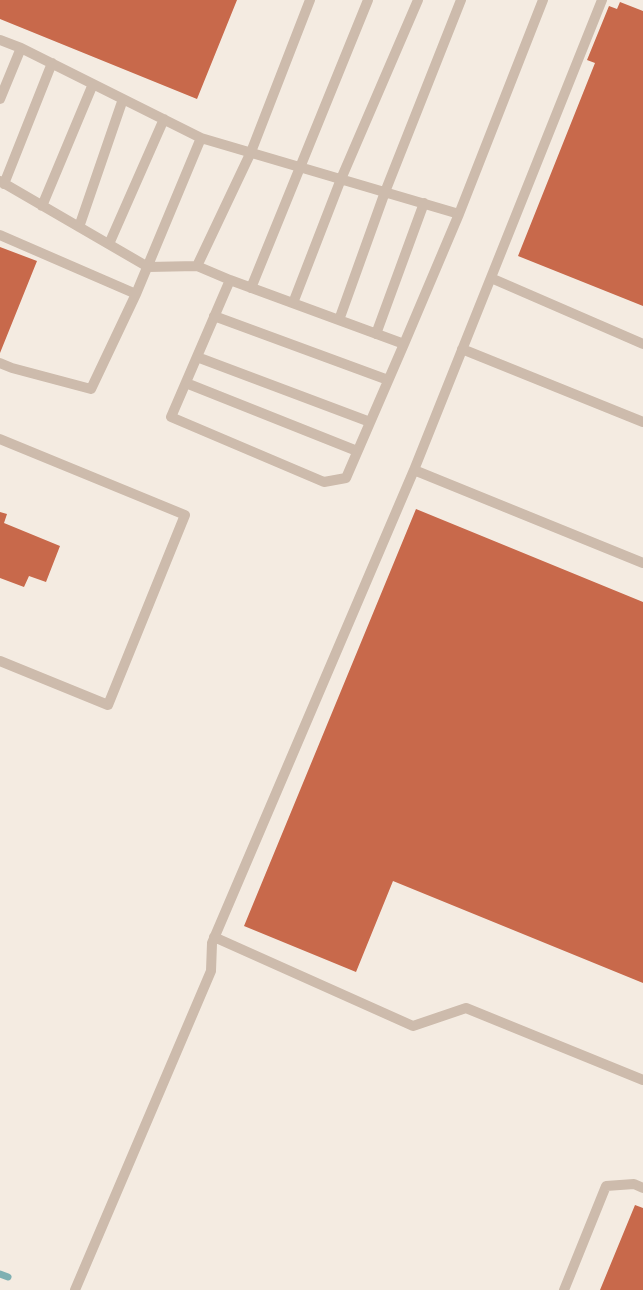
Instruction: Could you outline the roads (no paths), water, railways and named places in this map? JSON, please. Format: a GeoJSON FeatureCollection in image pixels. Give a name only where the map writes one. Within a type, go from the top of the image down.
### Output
{"type":"FeatureCollection","features":[{"type":"Feature","properties":{"kind":"lane"},"geometry":{"type":"LineString","coordinates":[[197,266],[251,152],[310,0]]}},
{"type":"Feature","properties":{"kind":"lane"},"geometry":{"type":"LineString","coordinates":[[251,288],[368,0]]}},
{"type":"Feature","properties":{"kind":"lane"},"geometry":{"type":"LineString","coordinates":[[293,303],[340,179],[418,0]]}},
{"type":"Feature","properties":{"kind":"lane"},"geometry":{"type":"LineString","coordinates":[[339,320],[384,192],[461,0]]}},
{"type":"Feature","properties":{"kind":"lane"},"geometry":{"type":"LineString","coordinates":[[230,280],[171,417],[324,482],[346,478],[460,214],[543,0]]}},
{"type":"Feature","properties":{"kind":"lane"},"geometry":{"type":"LineString","coordinates":[[75,1290],[211,971],[212,943],[214,937],[414,470],[602,0]]}},
{"type":"Feature","properties":{"kind":"lane"},"geometry":{"type":"LineString","coordinates":[[0,40],[52,63],[202,138],[460,214]]}},
{"type":"Feature","properties":{"kind":"lane"},"geometry":{"type":"LineString","coordinates":[[0,100],[21,48]]}},
{"type":"Feature","properties":{"kind":"lane"},"geometry":{"type":"LineString","coordinates":[[52,63],[2,182],[148,267],[197,266],[251,288],[404,344]]}},
{"type":"Feature","properties":{"kind":"lane"},"geometry":{"type":"LineString","coordinates":[[42,206],[93,84]]}},
{"type":"Feature","properties":{"kind":"lane"},"geometry":{"type":"LineString","coordinates":[[79,227],[123,98]]}},
{"type":"Feature","properties":{"kind":"lane"},"geometry":{"type":"LineString","coordinates":[[109,244],[164,119]]}},
{"type":"Feature","properties":{"kind":"lane"},"geometry":{"type":"LineString","coordinates":[[0,363],[12,368],[90,389],[136,294],[202,138]]}},
{"type":"Feature","properties":{"kind":"lane"},"geometry":{"type":"LineString","coordinates":[[376,334],[424,203]]}},
{"type":"Feature","properties":{"kind":"lane"},"geometry":{"type":"LineString","coordinates":[[0,235],[136,294]]}},
{"type":"Feature","properties":{"kind":"lane"},"geometry":{"type":"LineString","coordinates":[[491,278],[643,344]]}},
{"type":"Feature","properties":{"kind":"lane"},"geometry":{"type":"LineString","coordinates":[[214,316],[388,380]]}},
{"type":"Feature","properties":{"kind":"lane"},"geometry":{"type":"LineString","coordinates":[[462,349],[643,422]]}},
{"type":"Feature","properties":{"kind":"lane"},"geometry":{"type":"LineString","coordinates":[[197,357],[370,422]]}},
{"type":"Feature","properties":{"kind":"lane"},"geometry":{"type":"LineString","coordinates":[[186,383],[357,451]]}},
{"type":"Feature","properties":{"kind":"lane"},"geometry":{"type":"LineString","coordinates":[[0,439],[185,515],[108,705],[0,661]]}},
{"type":"Feature","properties":{"kind":"lane"},"geometry":{"type":"LineString","coordinates":[[414,470],[643,563]]}},
{"type":"Feature","properties":{"kind":"lane"},"geometry":{"type":"LineString","coordinates":[[214,937],[413,1026],[466,1008],[643,1080]]}},
{"type":"Feature","properties":{"kind":"lane"},"geometry":{"type":"LineString","coordinates":[[564,1290],[606,1186],[634,1184],[643,1188]]}},
{"type":"Feature","properties":{"kind":"waterway"},"geometry":{"type":"LineString","coordinates":[[0,1274],[8,1277]]}}]}
